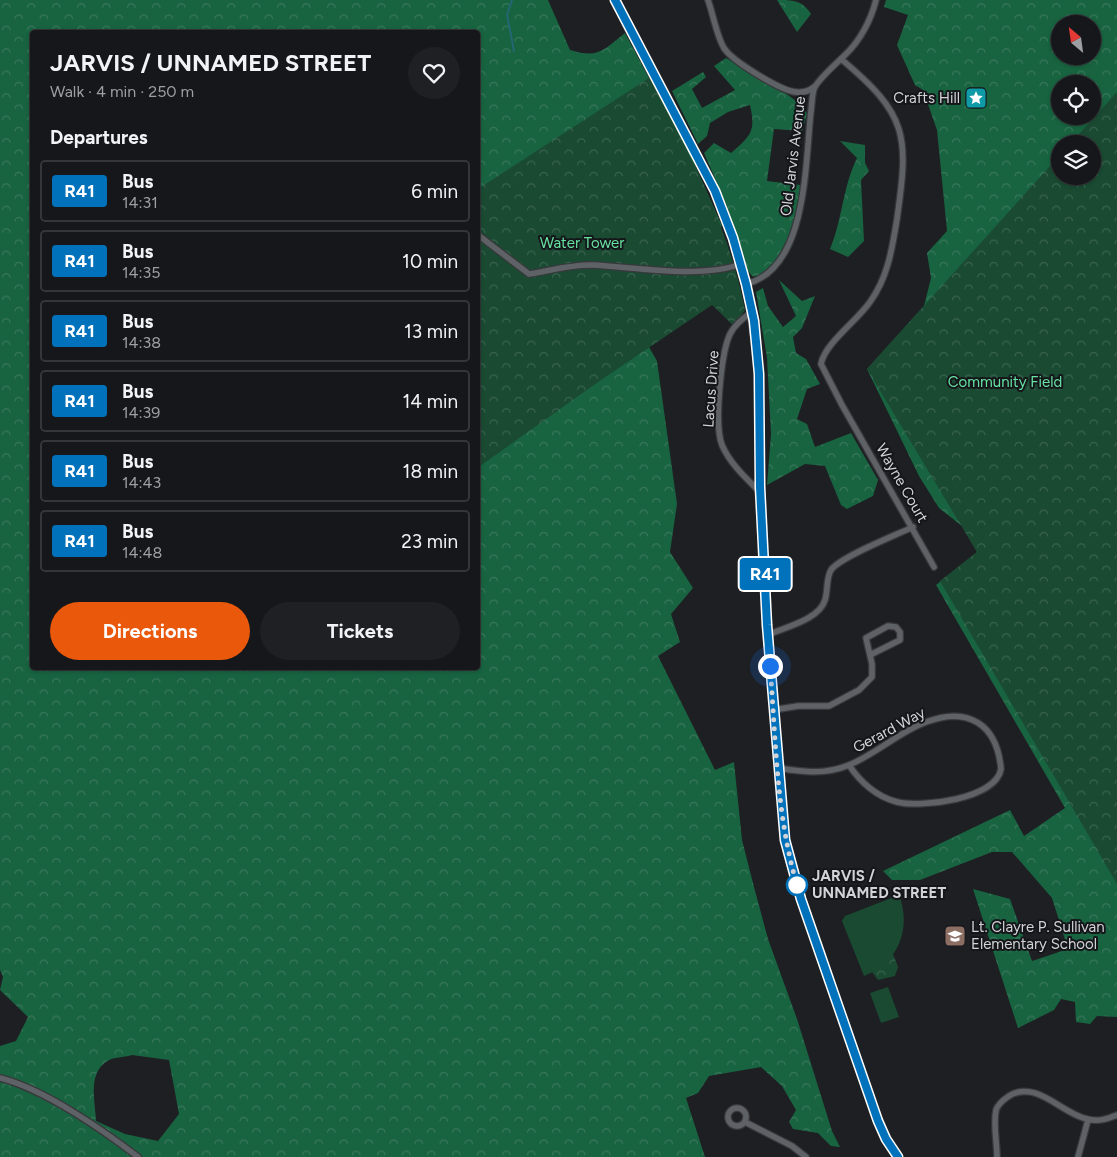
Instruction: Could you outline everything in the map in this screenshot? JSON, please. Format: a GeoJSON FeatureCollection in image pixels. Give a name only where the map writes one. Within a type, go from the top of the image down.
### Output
{"type":"FeatureCollection","features":[{"type":"Feature","properties":{"kind":"street"},"geometry":{"type":"LineString","coordinates":[[615,0],[715,191],[741,264],[746,284],[752,312],[760,395],[761,494],[768,635],[785,840],[798,888],[878,1121],[886,1139],[898,1157]]}},
{"type":"Feature","properties":{"kind":"street"},"geometry":{"type":"LineString","coordinates":[[708,0],[722,44],[728,54],[761,77],[784,89],[802,92],[814,87]]}},
{"type":"Feature","properties":{"kind":"street","name":"Old Jarvis Avenue"},"geometry":{"type":"LineString","coordinates":[[746,284],[756,282],[772,271],[792,238],[801,204],[814,87],[841,59],[864,29],[876,0]]}},
{"type":"Feature","properties":{"kind":"street","name":"Wayne Court"},"geometry":{"type":"LineString","coordinates":[[841,59],[872,86],[886,104],[899,129],[903,157],[894,233],[885,274],[869,303],[829,347],[822,361],[822,370],[913,527],[934,567]]}},
{"type":"Feature","properties":{"kind":"street"},"geometry":{"type":"LineString","coordinates":[[480,238],[528,274],[593,265],[617,268],[691,270],[724,268],[741,264]]}},
{"type":"Feature","properties":{"kind":"street","name":"Lacus Drive"},"geometry":{"type":"LineString","coordinates":[[752,312],[739,322],[727,341],[719,402],[719,428],[722,444],[728,455],[761,494]]}},
{"type":"Feature","properties":{"kind":"street"},"geometry":{"type":"LineString","coordinates":[[768,635],[819,610],[825,599],[829,577],[833,568],[859,552],[913,527]]}},
{"type":"Feature","properties":{"kind":"street"},"geometry":{"type":"LineString","coordinates":[[773,710],[798,706],[824,707],[852,695],[865,686],[872,677],[870,655],[865,644],[866,638],[888,626],[896,627],[900,632],[900,640],[870,655]]}},
{"type":"Feature","properties":{"kind":"street","name":"Gerard Way"},"geometry":{"type":"LineString","coordinates":[[778,768],[802,772],[824,772],[849,765],[926,722],[957,716],[976,720],[984,726],[993,740],[1001,769],[994,782],[974,793],[941,802],[914,804],[897,802],[876,793],[864,783],[849,765]]}},
{"type":"Feature","properties":{"kind":"street"},"geometry":{"type":"LineString","coordinates":[[0,1078],[48,1099],[92,1125],[138,1157]]}},
{"type":"Feature","properties":{"kind":"street"},"geometry":{"type":"LineString","coordinates":[[998,1157],[996,1110],[1000,1103],[1014,1093],[1036,1094],[1088,1120],[1103,1120],[1117,1115]]}},
{"type":"Feature","properties":{"kind":"street"},"geometry":{"type":"LineString","coordinates":[[1078,1157],[1088,1120]]}},
{"type":"Feature","properties":{"kind":"street"},"geometry":{"type":"LineString","coordinates":[[745,1122],[792,1146],[806,1157]]}},
{"type":"Feature","properties":{"kind":"green space"},"geometry":{"type":"Polygon","coordinates":[[[0,0],[548,0],[570,50],[588,54],[594,53],[606,48],[625,33],[690,154],[722,226],[601,285],[711,304],[671,311],[665,336],[649,347],[657,361],[677,504],[670,552],[693,588],[671,614],[680,642],[658,656],[715,770],[734,762],[742,840],[768,939],[797,1019],[832,1131],[840,1147],[831,1146],[818,1133],[793,1129],[789,1122],[796,1110],[782,1086],[761,1067],[709,1076],[698,1093],[686,1098],[705,1157],[0,1157],[0,1046],[16,1041],[28,1017],[0,990],[3,977],[0,970],[0,0]],[[132,1055],[114,1058],[102,1065],[95,1079],[94,1087],[96,1121],[125,1134],[158,1141],[179,1114],[169,1060],[132,1055]]]}},
{"type":"Feature","properties":{"kind":"green space"},"geometry":{"type":"Polygon","coordinates":[[[777,0],[801,3],[808,9],[811,14],[797,32],[777,0]]]}},
{"type":"Feature","properties":{"kind":"green space","name":"Community Field"},"geometry":{"type":"Polygon","coordinates":[[[886,0],[1117,0],[1117,1017],[1097,1016],[1090,1024],[1076,1022],[1075,1002],[1061,999],[1054,1010],[1018,1028],[973,889],[1010,899],[1032,961],[1068,949],[1052,898],[1012,852],[992,852],[920,880],[892,880],[883,871],[1010,810],[1024,836],[1065,808],[936,585],[977,552],[962,526],[939,508],[919,476],[867,369],[924,306],[931,278],[927,253],[947,231],[937,130],[923,90],[915,85],[897,45],[908,15],[884,7],[886,0]]]}},
{"type":"Feature","properties":{"kind":"green space"},"geometry":{"type":"Polygon","coordinates":[[[726,58],[783,92],[803,107],[807,114],[802,131],[774,129],[767,181],[800,185],[799,198],[794,223],[785,248],[770,269],[760,277],[752,276],[748,271],[726,204],[704,153],[714,143],[731,153],[743,142],[752,127],[750,105],[728,112],[710,123],[707,136],[698,144],[672,91],[703,72],[706,77],[692,89],[702,108],[735,90],[714,66],[726,58]]]}},
{"type":"Feature","properties":{"kind":"green space","name":"Water Tower"},"geometry":{"type":"Polygon","coordinates":[[[649,78],[693,162],[718,219],[738,278],[745,310],[733,325],[712,305],[601,380],[480,466],[480,188],[649,78]]]}},
{"type":"Feature","properties":{"kind":"green space","name":"Community Field"},"geometry":{"type":"Polygon","coordinates":[[[1117,92],[1117,884],[940,581],[977,552],[867,369],[1051,165],[1051,185],[1101,185],[1101,135],[1078,135],[1087,125],[1101,125],[1101,110],[1117,92]]]}},
{"type":"Feature","properties":{"kind":"green space"},"geometry":{"type":"Polygon","coordinates":[[[840,141],[865,145],[865,163],[869,171],[861,180],[864,241],[848,257],[830,249],[838,226],[848,181],[857,158],[840,141]]]}},
{"type":"Feature","properties":{"kind":"green space"},"geometry":{"type":"Polygon","coordinates":[[[779,280],[802,301],[815,296],[802,328],[793,337],[796,353],[806,359],[820,384],[807,389],[797,419],[807,424],[815,447],[851,433],[878,480],[873,496],[847,509],[841,505],[825,466],[805,464],[767,485],[771,434],[767,358],[756,292],[763,288],[768,306],[783,327],[796,316],[779,280]]]}},
{"type":"Feature","properties":{"kind":"green space"},"geometry":{"type":"Polygon","coordinates":[[[712,304],[745,310],[733,325],[712,304]]]}},
{"type":"Feature","properties":{"kind":"green space"},"geometry":{"type":"Polygon","coordinates":[[[899,895],[904,920],[903,932],[899,943],[886,963],[864,976],[842,921],[845,916],[899,895]]]}},
{"type":"Feature","properties":{"kind":"green space"},"geometry":{"type":"Polygon","coordinates":[[[893,954],[898,967],[895,976],[878,980],[872,972],[893,954]]]}},
{"type":"Feature","properties":{"kind":"green space"},"geometry":{"type":"Polygon","coordinates":[[[888,987],[899,1017],[881,1023],[870,993],[888,987]]]}},
{"type":"Feature","properties":{"kind":"waterway"},"geometry":{"type":"LineString","coordinates":[[512,0],[507,15],[514,51]]}},
{"type":"Feature","properties":{"kind":"bus line","name":"R41"},"geometry":{"type":"LineString","coordinates":[[615,0],[715,191],[733,238],[744,276],[754,321],[759,374],[760,487],[767,625],[785,840],[801,899],[878,1121],[886,1139],[898,1157]]}},
{"type":"Feature","properties":{"kind":"place","name":"Crafts Hill"},"geometry":{"type":"Point","coordinates":[976,98]}},
{"type":"Feature","properties":{"kind":"place","name":"JARVIS / UNNAMED STREET"},"geometry":{"type":"Point","coordinates":[797,885]}},
{"type":"Feature","properties":{"kind":"place","name":"Lt. Clayre P. Sullivan Elementary School"},"geometry":{"type":"Point","coordinates":[955,936]}},
{"type":"Feature","properties":{"kind":"route"},"geometry":{"type":"LineString","coordinates":[[770,666],[782,817],[785,840],[798,888],[797,885]]}}]}
